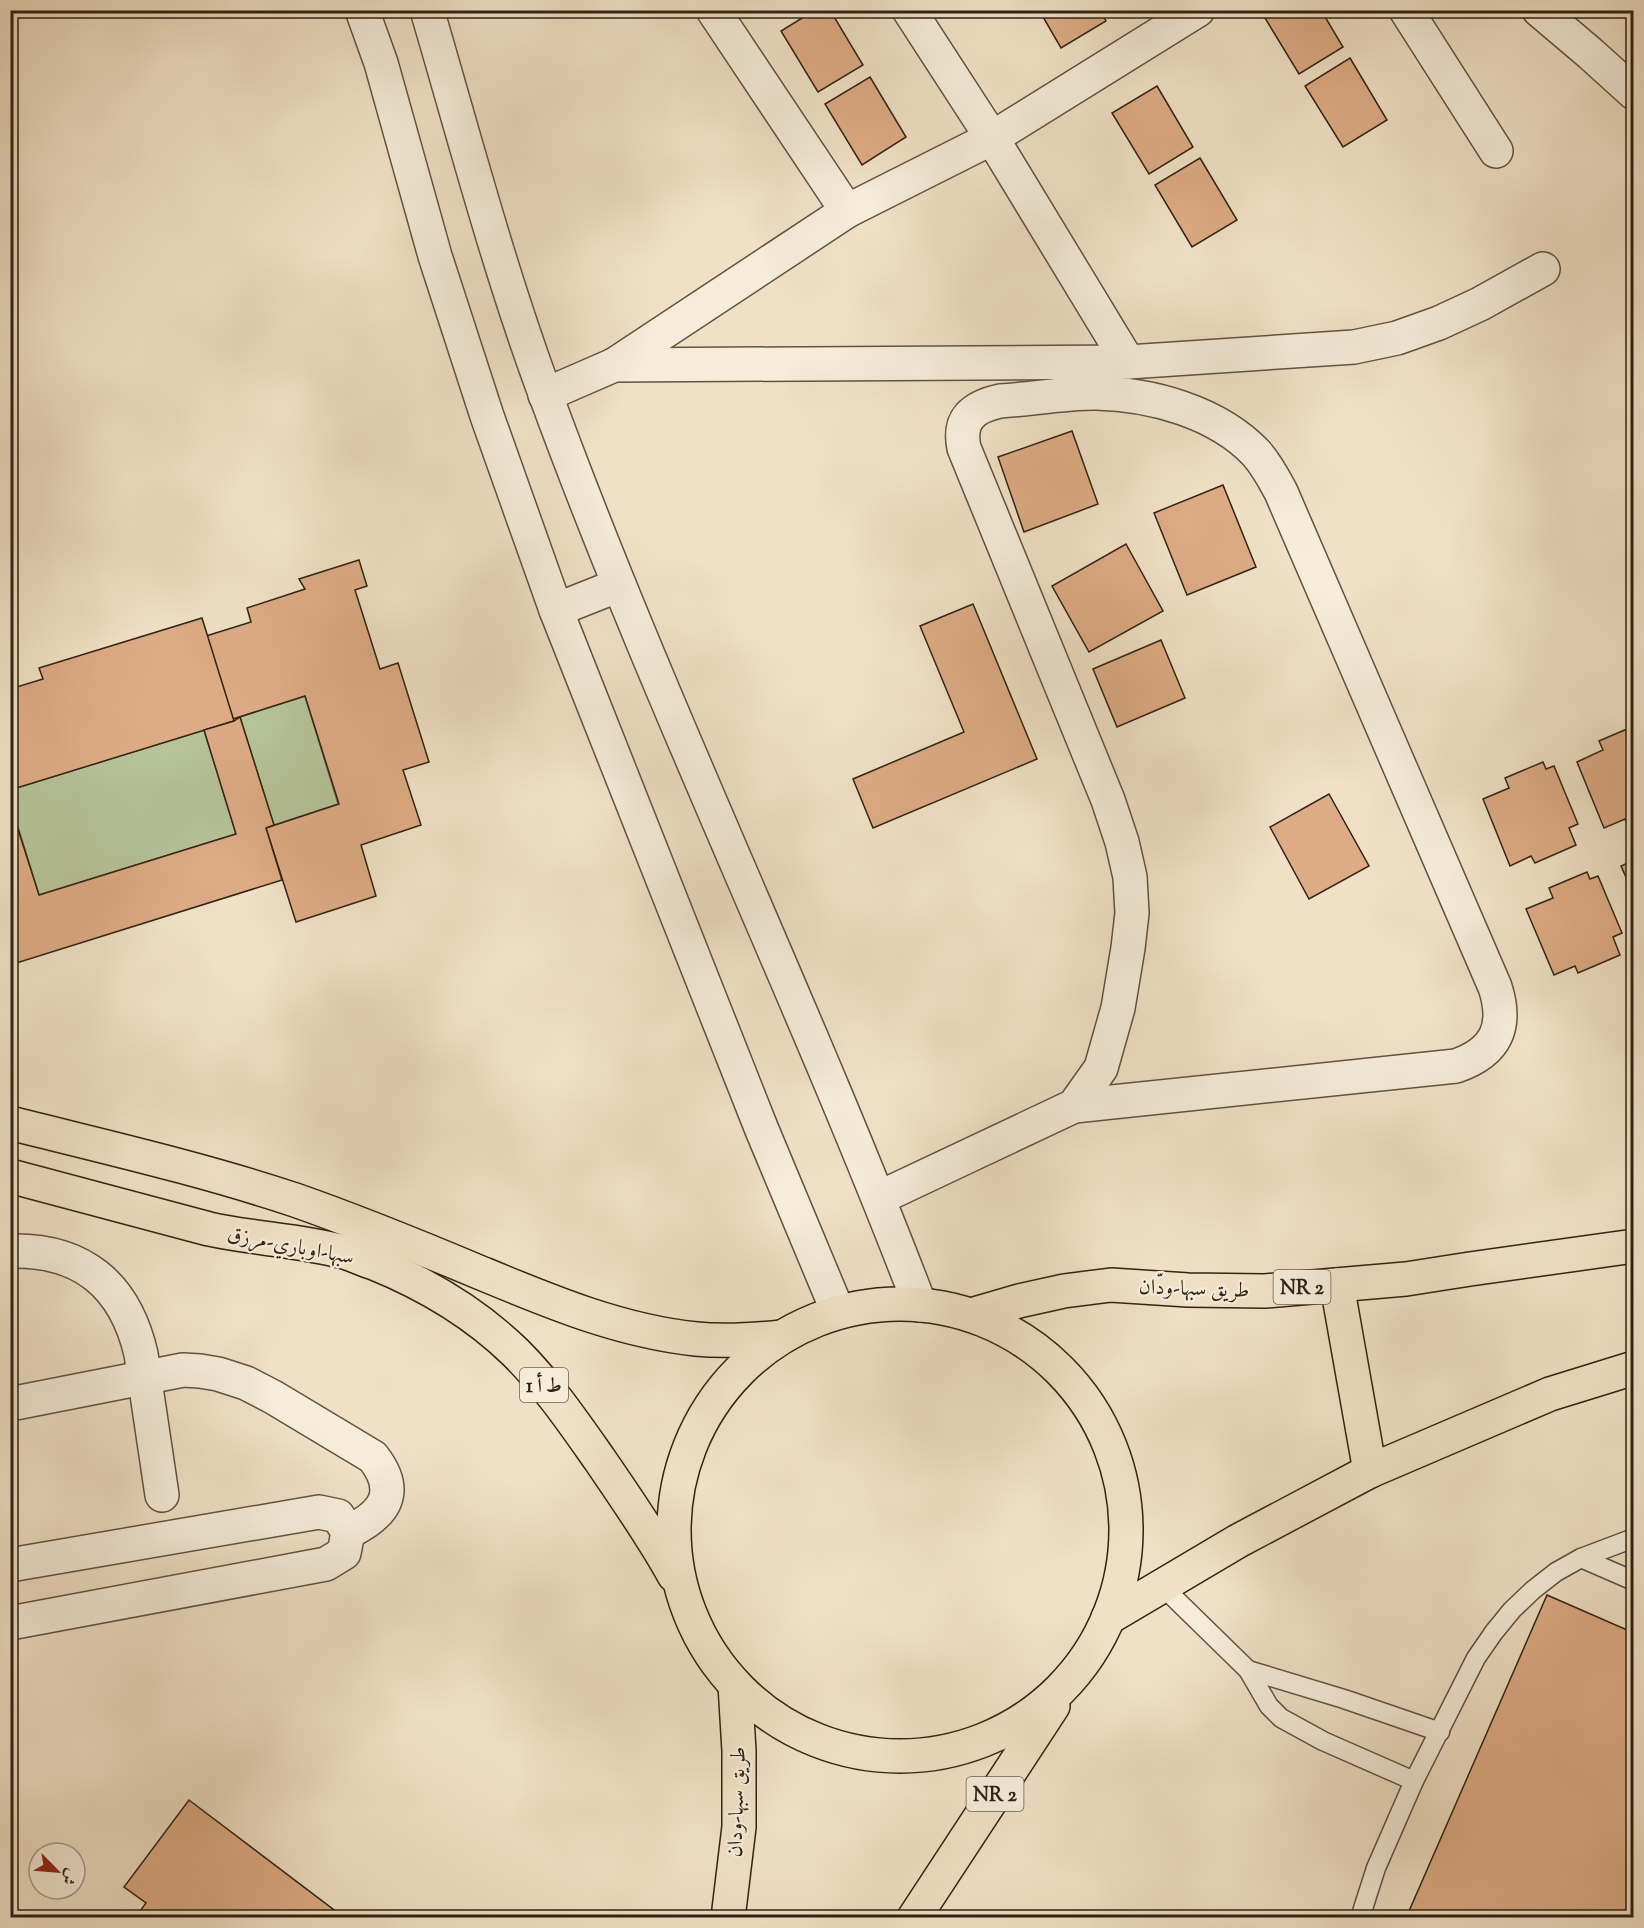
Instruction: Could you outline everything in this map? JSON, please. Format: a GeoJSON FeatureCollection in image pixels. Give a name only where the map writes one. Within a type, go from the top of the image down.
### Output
{"type":"FeatureCollection","features":[{"type":"Feature","properties":{"kind":"highway","name":"سبها-اوباري-مرزق"},"geometry":{"type":"LineString","coordinates":[[10,1122],[222,1178],[293,1200],[357,1222],[562,1307],[606,1321],[651,1332],[696,1339],[738,1341],[782,1337]]}},
{"type":"Feature","properties":{"kind":"highway","name":"سبها-اوباري-مرزق"},"geometry":{"type":"LineString","coordinates":[[10,1176],[218,1231],[286,1240],[345,1252],[403,1275],[463,1309],[516,1353],[561,1405],[656,1542],[680,1586]]}},
{"type":"Feature","properties":{"kind":"highway"},"geometry":{"type":"LineString","coordinates":[[345,1252],[357,1222]]}},
{"type":"Feature","properties":{"kind":"highway","name":"طريق سبها-ودّان"},"geometry":{"type":"LineString","coordinates":[[971,1315],[1064,1291],[1112,1285],[1188,1290],[1265,1291],[1406,1280],[1634,1246]]}},
{"type":"Feature","properties":{"kind":"highway"},"geometry":{"type":"LineString","coordinates":[[1337,1285],[1370,1471]]}},
{"type":"Feature","properties":{"kind":"highway"},"geometry":{"type":"LineString","coordinates":[[920,1305],[946,1308],[1000,1327],[1027,1342],[1072,1384],[1091,1409],[1106,1436],[1121,1486],[1125,1527],[1123,1558],[1117,1588],[1107,1618],[1094,1645],[1052,1697],[1024,1719],[993,1736],[960,1748],[926,1755],[891,1756],[856,1752],[822,1743],[790,1728],[761,1709],[735,1685],[711,1655],[693,1622],[680,1586],[674,1533],[677,1491],[685,1460],[697,1430],[713,1402],[756,1356],[782,1337],[838,1312],[865,1306],[920,1305]]}},
{"type":"Feature","properties":{"kind":"highway"},"geometry":{"type":"LineString","coordinates":[[1107,1618],[1238,1541],[1370,1471],[1550,1394],[1634,1368]]}},
{"type":"Feature","properties":{"kind":"highway","name":"NR 2"},"geometry":{"type":"LineString","coordinates":[[914,1917],[1076,1670]]}},
{"type":"Feature","properties":{"kind":"highway","name":"طريق سبها-ودان"},"geometry":{"type":"LineString","coordinates":[[728,1917],[739,1827],[739,1751],[735,1685]]}},
{"type":"Feature","properties":{"kind":"street"},"geometry":{"type":"LineString","coordinates":[[362,10],[381,63],[435,256],[487,416],[556,610],[762,1130],[838,1312]]}},
{"type":"Feature","properties":{"kind":"street"},"geometry":{"type":"LineString","coordinates":[[427,10],[511,293],[545,395],[619,585],[879,1198],[920,1305]]}},
{"type":"Feature","properties":{"kind":"street"},"geometry":{"type":"LineString","coordinates":[[713,10],[847,211]]}},
{"type":"Feature","properties":{"kind":"street"},"geometry":{"type":"LineString","coordinates":[[909,10],[992,138],[1128,362]]}},
{"type":"Feature","properties":{"kind":"street"},"geometry":{"type":"LineString","coordinates":[[545,395],[614,365],[847,211],[992,138],[1198,10]]}},
{"type":"Feature","properties":{"kind":"street"},"geometry":{"type":"LineString","coordinates":[[1406,10],[1496,151]]}},
{"type":"Feature","properties":{"kind":"street"},"geometry":{"type":"LineString","coordinates":[[1539,10],[1634,93]]}},
{"type":"Feature","properties":{"kind":"street"},"geometry":{"type":"LineString","coordinates":[[614,365],[1128,362],[1354,347],[1397,338],[1439,323],[1470,309],[1543,269]]}},
{"type":"Feature","properties":{"kind":"street"},"geometry":{"type":"LineString","coordinates":[[879,1198],[1074,1106],[1456,1066],[1472,1060],[1486,1050],[1496,1036],[1501,1020],[1501,1003],[1496,987],[1286,503],[1269,469],[1256,453],[1228,431],[1197,414],[1164,402],[1129,395],[1094,393],[1000,401],[985,405],[975,410],[968,418],[963,427],[962,438],[964,448],[1108,800],[1122,842],[1130,877],[1132,913],[1118,1008],[1101,1068],[1074,1106]]}},
{"type":"Feature","properties":{"kind":"street"},"geometry":{"type":"LineString","coordinates":[[556,610],[619,585]]}},
{"type":"Feature","properties":{"kind":"street"},"geometry":{"type":"LineString","coordinates":[[10,1251],[31,1250],[54,1254],[76,1262],[112,1291],[126,1310],[136,1331],[162,1495]]}},
{"type":"Feature","properties":{"kind":"street"},"geometry":{"type":"LineString","coordinates":[[10,1404],[183,1370],[218,1374],[246,1383],[373,1457],[381,1467],[386,1479],[387,1492],[384,1504],[377,1515],[367,1523],[348,1532]]}},
{"type":"Feature","properties":{"kind":"street"},"geometry":{"type":"LineString","coordinates":[[10,1564],[319,1512],[338,1516],[348,1532],[344,1553],[326,1564],[10,1623]]}},
{"type":"Feature","properties":{"kind":"lane"},"geometry":{"type":"LineString","coordinates":[[1360,1917],[1376,1868],[1414,1781],[1476,1658],[1494,1632],[1512,1610],[1556,1572],[1581,1558],[1634,1538]]}},
{"type":"Feature","properties":{"kind":"lane"},"geometry":{"type":"LineString","coordinates":[[1581,1558],[1634,1581]]}},
{"type":"Feature","properties":{"kind":"lane"},"geometry":{"type":"LineString","coordinates":[[1162,1586],[1248,1670],[1269,1706],[1281,1718],[1323,1741],[1414,1781]]}},
{"type":"Feature","properties":{"kind":"lane"},"geometry":{"type":"LineString","coordinates":[[1248,1670],[1344,1699],[1440,1732]]}},
{"type":"Feature","properties":{"kind":"green space"},"geometry":{"type":"Polygon","coordinates":[[[305,696],[338,804],[274,825],[240,717],[305,696]]]}},
{"type":"Feature","properties":{"kind":"green space"},"geometry":{"type":"Polygon","coordinates":[[[204,730],[236,834],[39,895],[11,804],[10,790],[204,730]]]}},
{"type":"Feature","properties":{"kind":"building"},"geometry":{"type":"Polygon","coordinates":[[[815,10],[830,10],[863,65],[818,92],[781,31],[815,10]]]}},
{"type":"Feature","properties":{"kind":"building"},"geometry":{"type":"Polygon","coordinates":[[[1039,10],[1100,10],[1106,21],[1061,48],[1039,10]]]}},
{"type":"Feature","properties":{"kind":"building"},"geometry":{"type":"Polygon","coordinates":[[[1266,10],[1321,10],[1343,47],[1299,74],[1262,13],[1266,10]]]}},
{"type":"Feature","properties":{"kind":"building"},"geometry":{"type":"Polygon","coordinates":[[[1350,58],[1387,120],[1343,147],[1305,86],[1350,58]]]}},
{"type":"Feature","properties":{"kind":"building"},"geometry":{"type":"Polygon","coordinates":[[[870,77],[906,137],[862,165],[825,104],[870,77]]]}},
{"type":"Feature","properties":{"kind":"building"},"geometry":{"type":"Polygon","coordinates":[[[1157,86],[1193,147],[1149,174],[1112,113],[1157,86]]]}},
{"type":"Feature","properties":{"kind":"building"},"geometry":{"type":"Polygon","coordinates":[[[1200,158],[1237,220],[1192,247],[1155,185],[1200,158]]]}},
{"type":"Feature","properties":{"kind":"building"},"geometry":{"type":"Polygon","coordinates":[[[1072,431],[1098,504],[1024,532],[998,457],[1072,431]]]}},
{"type":"Feature","properties":{"kind":"building"},"geometry":{"type":"Polygon","coordinates":[[[1223,485],[1256,567],[1187,595],[1154,513],[1223,485]]]}},
{"type":"Feature","properties":{"kind":"building"},"geometry":{"type":"Polygon","coordinates":[[[1126,544],[1163,611],[1089,652],[1052,586],[1126,544]]]}},
{"type":"Feature","properties":{"kind":"building"},"geometry":{"type":"Polygon","coordinates":[[[359,560],[367,586],[355,590],[380,669],[398,663],[429,762],[403,770],[421,825],[361,845],[376,896],[296,922],[266,828],[339,804],[305,696],[233,719],[206,636],[251,622],[247,608],[305,589],[299,579],[359,560]]]}},
{"type":"Feature","properties":{"kind":"building"},"geometry":{"type":"Polygon","coordinates":[[[973,604],[1037,759],[873,828],[853,779],[964,732],[920,626],[973,604]]]}},
{"type":"Feature","properties":{"kind":"building"},"geometry":{"type":"Polygon","coordinates":[[[202,618],[234,721],[10,790],[10,689],[43,679],[39,668],[202,618]]]}},
{"type":"Feature","properties":{"kind":"building"},"geometry":{"type":"Polygon","coordinates":[[[1161,640],[1185,698],[1117,727],[1093,669],[1161,640]]]}},
{"type":"Feature","properties":{"kind":"building"},"geometry":{"type":"Polygon","coordinates":[[[240,717],[274,825],[266,828],[282,880],[10,965],[10,804],[39,895],[236,834],[204,730],[240,717]]]}},
{"type":"Feature","properties":{"kind":"building"},"geometry":{"type":"Polygon","coordinates":[[[1634,726],[1634,824],[1628,826],[1625,819],[1604,828],[1577,762],[1603,750],[1599,741],[1634,726]]]}},
{"type":"Feature","properties":{"kind":"building"},"geometry":{"type":"Polygon","coordinates":[[[1543,762],[1546,769],[1554,766],[1578,824],[1569,828],[1576,845],[1535,863],[1531,856],[1510,866],[1483,799],[1509,788],[1505,778],[1543,762]]]}},
{"type":"Feature","properties":{"kind":"building"},"geometry":{"type":"Polygon","coordinates":[[[1329,794],[1369,866],[1309,899],[1270,827],[1329,794]]]}},
{"type":"Feature","properties":{"kind":"building"},"geometry":{"type":"Polygon","coordinates":[[[1634,860],[1634,895],[1621,866],[1634,860]]]}},
{"type":"Feature","properties":{"kind":"building"},"geometry":{"type":"Polygon","coordinates":[[[1587,872],[1590,879],[1598,876],[1622,933],[1613,937],[1620,955],[1578,973],[1575,966],[1554,975],[1526,909],[1553,898],[1549,888],[1587,872]]]}},
{"type":"Feature","properties":{"kind":"building"},"geometry":{"type":"Polygon","coordinates":[[[1547,1595],[1634,1633],[1634,1918],[1406,1918],[1547,1595]]]}},
{"type":"Feature","properties":{"kind":"building"},"geometry":{"type":"Polygon","coordinates":[[[189,1800],[338,1913],[334,1918],[135,1918],[146,1903],[124,1887],[189,1800]]]}}]}
